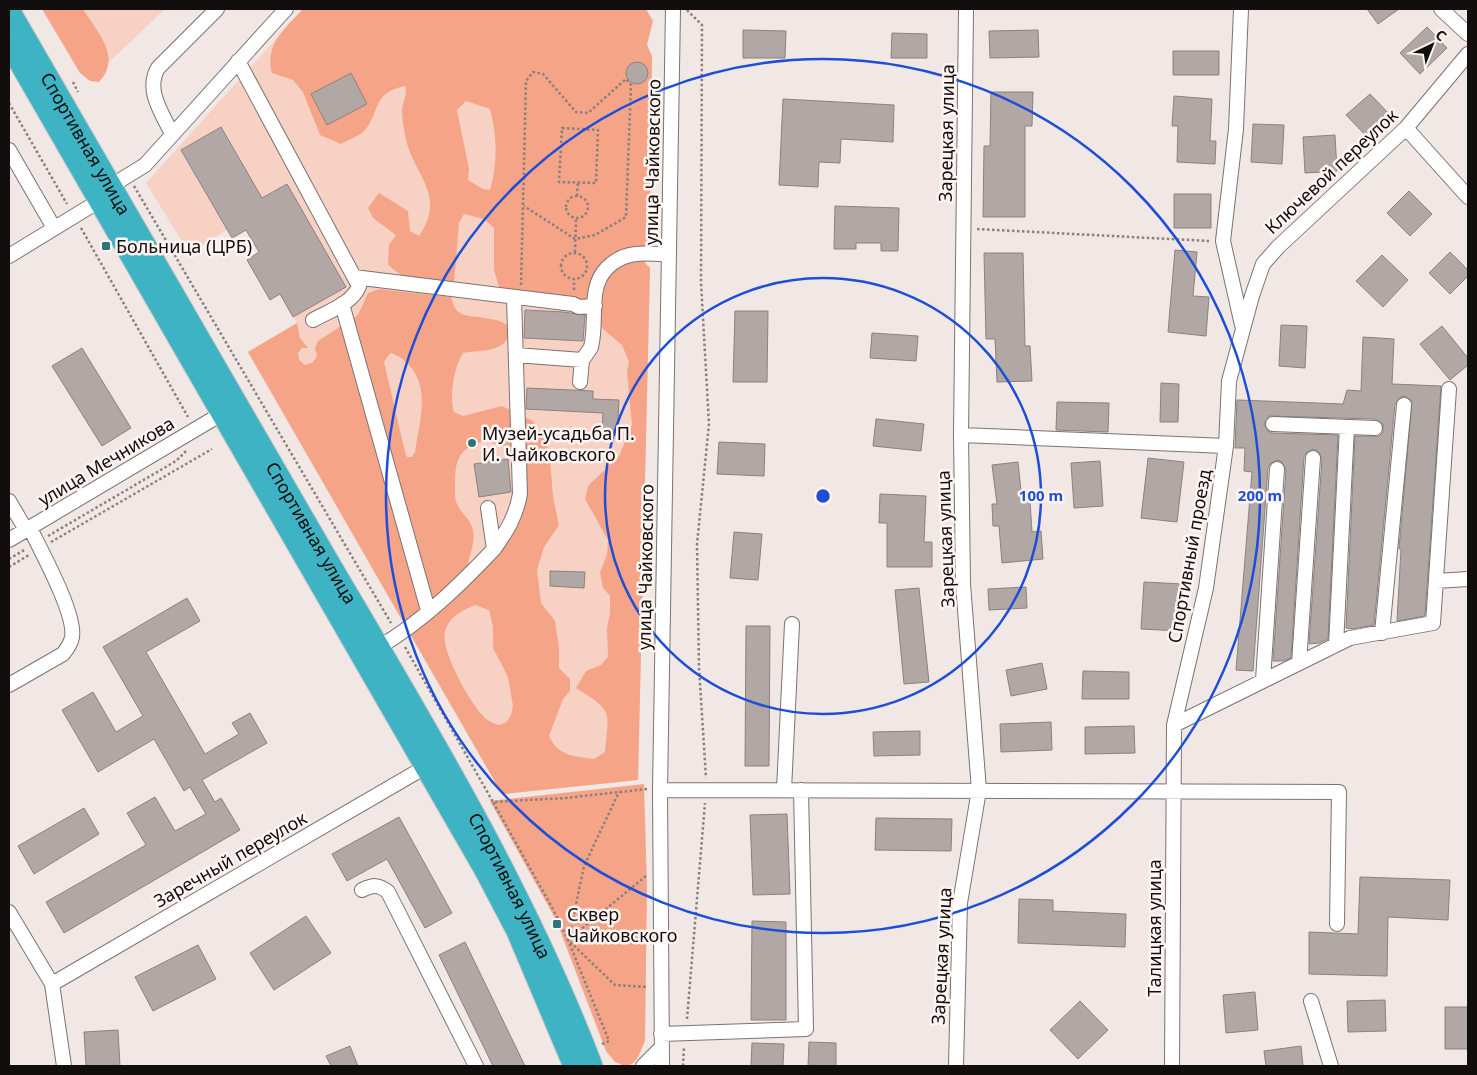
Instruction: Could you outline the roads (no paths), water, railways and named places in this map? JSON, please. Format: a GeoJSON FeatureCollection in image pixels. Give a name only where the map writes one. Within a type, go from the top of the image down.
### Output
{"type":"FeatureCollection","features":[{"type":"Feature","properties":{"kind":"highway","name":"Спортивная улица"},"geometry":{"type":"LineString","coordinates":[[9,10],[379,647],[499,859],[538,935],[584,1061]]}},
{"type":"Feature","properties":{"kind":"highway","name":"Спортивная улица"},"geometry":{"type":"LineString","coordinates":[[9,44],[113,188],[223,413],[427,766],[517,931],[584,1061]]}},
{"type":"Feature","properties":{"kind":"street"},"geometry":{"type":"LineString","coordinates":[[172,134],[152,90],[154,74],[217,9]]}},
{"type":"Feature","properties":{"kind":"street"},"geometry":{"type":"LineString","coordinates":[[9,256],[74,216],[145,165],[286,9]]}},
{"type":"Feature","properties":{"kind":"street","name":"улица Чайковского"},"geometry":{"type":"LineString","coordinates":[[662,1066],[660,790],[673,9]]}},
{"type":"Feature","properties":{"kind":"street","name":"Зарецкая улица"},"geometry":{"type":"LineString","coordinates":[[956,1066],[960,903],[979,790],[963,584],[961,435],[966,9]]}},
{"type":"Feature","properties":{"kind":"street"},"geometry":{"type":"LineString","coordinates":[[1241,9],[1236,129],[1223,241],[1243,328]]}},
{"type":"Feature","properties":{"kind":"street"},"geometry":{"type":"LineString","coordinates":[[1441,9],[1468,34]]}},
{"type":"Feature","properties":{"kind":"street","name":"Ключевой переулок"},"geometry":{"type":"LineString","coordinates":[[1243,328],[1263,264],[1278,247],[1406,128],[1468,54]]}},
{"type":"Feature","properties":{"kind":"street"},"geometry":{"type":"LineString","coordinates":[[238,61],[360,286],[357,293],[342,304],[313,320]]}},
{"type":"Feature","properties":{"kind":"street"},"geometry":{"type":"LineString","coordinates":[[1406,128],[1468,197]]}},
{"type":"Feature","properties":{"kind":"street"},"geometry":{"type":"LineString","coordinates":[[9,150],[54,228]]}},
{"type":"Feature","properties":{"kind":"street"},"geometry":{"type":"LineString","coordinates":[[580,382],[582,360],[590,348],[596,291],[600,275],[612,263],[626,254],[669,255]]}},
{"type":"Feature","properties":{"kind":"street"},"geometry":{"type":"LineString","coordinates":[[354,277],[518,299],[573,304],[579,307],[595,306]]}},
{"type":"Feature","properties":{"kind":"street"},"geometry":{"type":"LineString","coordinates":[[379,647],[398,636],[472,572],[494,549],[510,527],[517,512],[520,494],[516,355],[518,299]]}},
{"type":"Feature","properties":{"kind":"street"},"geometry":{"type":"LineString","coordinates":[[342,304],[428,610]]}},
{"type":"Feature","properties":{"kind":"street","name":"Спортивный проезд"},"geometry":{"type":"LineString","coordinates":[[1174,790],[1174,725],[1206,588],[1226,446],[1229,381],[1243,328]]}},
{"type":"Feature","properties":{"kind":"street"},"geometry":{"type":"LineString","coordinates":[[516,355],[582,360]]}},
{"type":"Feature","properties":{"kind":"street"},"geometry":{"type":"LineString","coordinates":[[1174,725],[1350,638],[1433,623],[1449,389]]}},
{"type":"Feature","properties":{"kind":"street"},"geometry":{"type":"LineString","coordinates":[[1382,633],[1404,405]]}},
{"type":"Feature","properties":{"kind":"street","name":"улица Мечникова"},"geometry":{"type":"LineString","coordinates":[[9,540],[223,413]]}},
{"type":"Feature","properties":{"kind":"street"},"geometry":{"type":"LineString","coordinates":[[1273,424],[1375,428]]}},
{"type":"Feature","properties":{"kind":"street"},"geometry":{"type":"LineString","coordinates":[[1336,645],[1347,427]]}},
{"type":"Feature","properties":{"kind":"street"},"geometry":{"type":"LineString","coordinates":[[961,435],[1226,446]]}},
{"type":"Feature","properties":{"kind":"street"},"geometry":{"type":"LineString","coordinates":[[1299,663],[1313,458]]}},
{"type":"Feature","properties":{"kind":"street"},"geometry":{"type":"LineString","coordinates":[[1263,680],[1277,468]]}},
{"type":"Feature","properties":{"kind":"street"},"geometry":{"type":"LineString","coordinates":[[9,501],[39,546],[64,602],[71,624],[72,636],[69,647],[63,654],[9,685]]}},
{"type":"Feature","properties":{"kind":"street"},"geometry":{"type":"LineString","coordinates":[[488,508],[494,549]]}},
{"type":"Feature","properties":{"kind":"street"},"geometry":{"type":"LineString","coordinates":[[1436,580],[1468,579]]}},
{"type":"Feature","properties":{"kind":"street"},"geometry":{"type":"LineString","coordinates":[[784,790],[792,624]]}},
{"type":"Feature","properties":{"kind":"street","name":"Заречный переулок"},"geometry":{"type":"LineString","coordinates":[[52,984],[427,766]]}},
{"type":"Feature","properties":{"kind":"street"},"geometry":{"type":"LineString","coordinates":[[660,790],[1174,790],[1339,792],[1338,924]]}},
{"type":"Feature","properties":{"kind":"street"},"geometry":{"type":"LineString","coordinates":[[643,1066],[661,1041],[686,1032],[806,1029],[801,790]]}},
{"type":"Feature","properties":{"kind":"street","name":"Талицкая улица"},"geometry":{"type":"LineString","coordinates":[[1172,1066],[1174,790]]}},
{"type":"Feature","properties":{"kind":"street"},"geometry":{"type":"LineString","coordinates":[[362,890],[372,886],[381,886],[388,892],[476,1066]]}},
{"type":"Feature","properties":{"kind":"street"},"geometry":{"type":"LineString","coordinates":[[9,912],[52,984],[64,1066]]}},
{"type":"Feature","properties":{"kind":"street"},"geometry":{"type":"LineString","coordinates":[[1311,1001],[1331,1066]]}},
{"type":"Feature","properties":{"kind":"place","name":"Больница (ЦРБ)"},"geometry":{"type":"Point","coordinates":[106,246]}},
{"type":"Feature","properties":{"kind":"place","name":"Музей-усадьба П. И. Чайковского"},"geometry":{"type":"Point","coordinates":[472,443]}},
{"type":"Feature","properties":{"kind":"place","name":"Сквер Чайковского"},"geometry":{"type":"Point","coordinates":[557,924]}}]}
